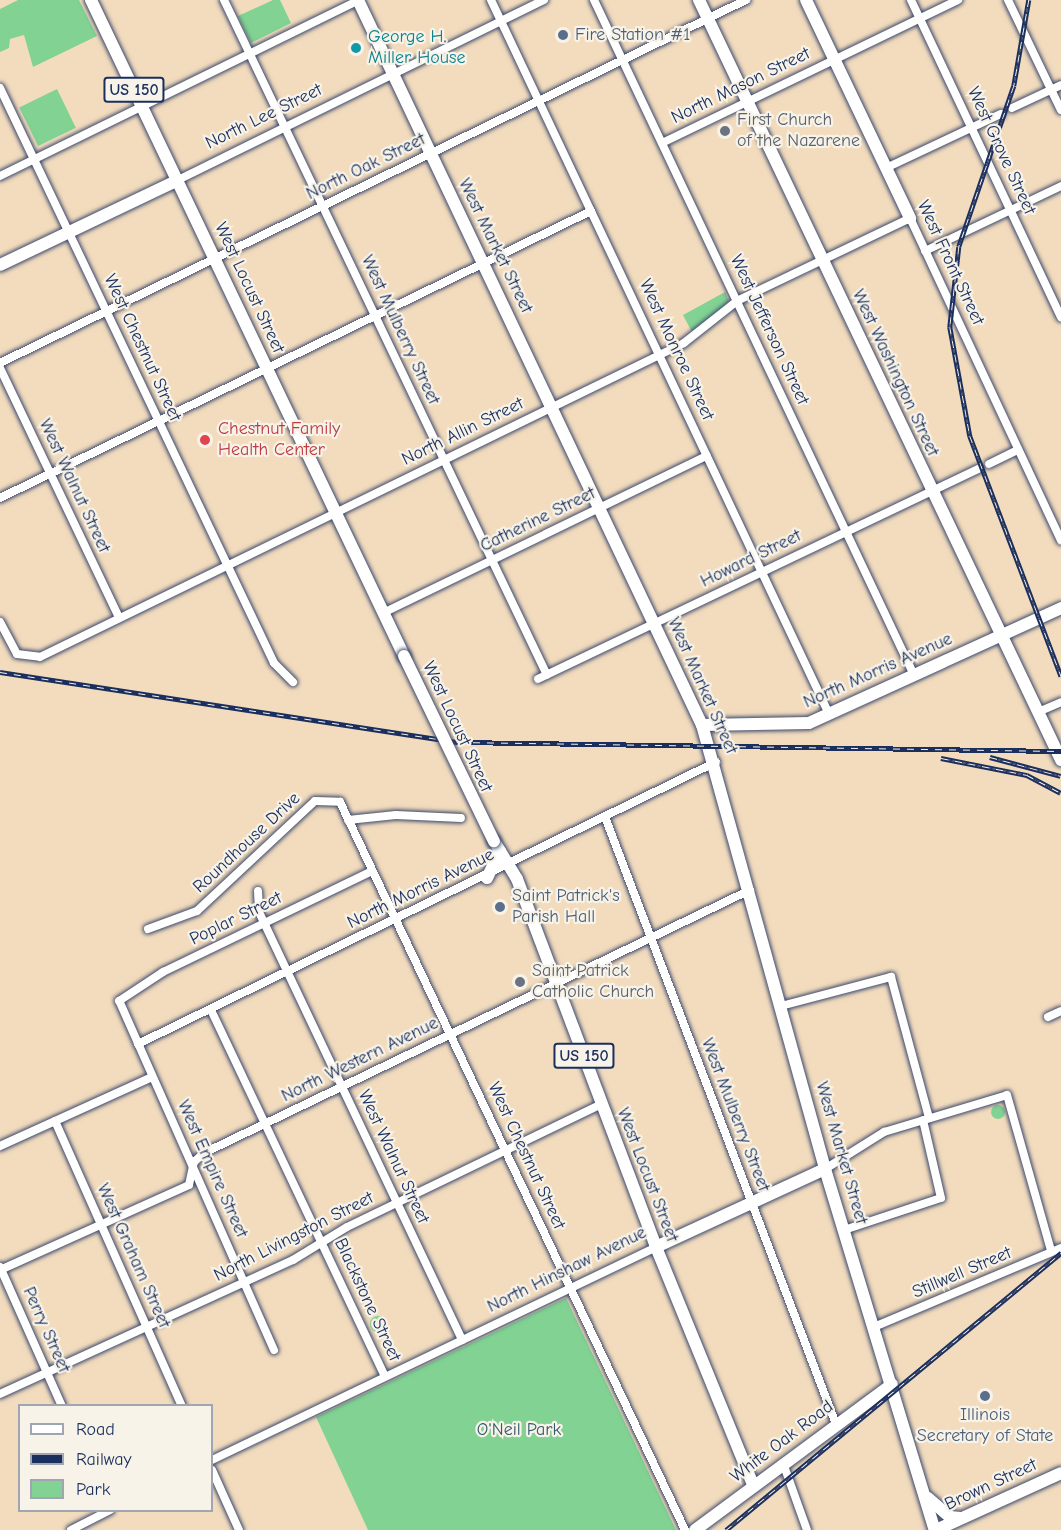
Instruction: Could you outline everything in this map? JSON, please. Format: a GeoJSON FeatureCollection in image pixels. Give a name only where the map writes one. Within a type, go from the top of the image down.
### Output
{"type":"FeatureCollection","features":[{"type":"Feature","properties":{"kind":"main road","name":"West Locust Street"},"geometry":{"type":"LineString","coordinates":[[91,0],[383,613],[497,846],[510,866],[656,1247],[753,1485]]}},
{"type":"Feature","properties":{"kind":"main road","name":"West Market Street"},"geometry":{"type":"LineString","coordinates":[[358,0],[601,509],[702,725],[716,761],[825,1169],[935,1530]]}},
{"type":"Feature","properties":{"kind":"main road","name":"West Washington Street"},"geometry":{"type":"LineString","coordinates":[[699,0],[1061,760]]}},
{"type":"Feature","properties":{"kind":"main road","name":"West Front Street"},"geometry":{"type":"LineString","coordinates":[[806,0],[910,218]]}},
{"type":"Feature","properties":{"kind":"main road","name":"North Lee Street"},"geometry":{"type":"LineString","coordinates":[[0,265],[178,180]]}},
{"type":"Feature","properties":{"kind":"main road","name":"North Morris Avenue"},"geometry":{"type":"LineString","coordinates":[[702,725],[722,721],[792,726],[829,714],[1061,608]]}},
{"type":"Feature","properties":{"kind":"main road"},"geometry":{"type":"LineString","coordinates":[[487,878],[497,846]]}},
{"type":"Feature","properties":{"kind":"main road","name":"North Hinshaw Avenue"},"geometry":{"type":"LineString","coordinates":[[656,1247],[825,1169]]}},
{"type":"Feature","properties":{"kind":"main road","name":"White Oak Road"},"geometry":{"type":"LineString","coordinates":[[694,1530],[892,1384]]}},
{"type":"Feature","properties":{"kind":"main road","name":"Brown Street"},"geometry":{"type":"LineString","coordinates":[[935,1530],[1061,1473]]}},
{"type":"Feature","properties":{"kind":"main road"},"geometry":{"type":"LineString","coordinates":[[924,1494],[941,1511],[961,1518]]}},
{"type":"Feature","properties":{"kind":"street","name":"West Mulberry Street"},"geometry":{"type":"LineString","coordinates":[[224,0],[547,675]]}},
{"type":"Feature","properties":{"kind":"street"},"geometry":{"type":"LineString","coordinates":[[0,176],[358,0]]}},
{"type":"Feature","properties":{"kind":"street","name":"West Monroe Street"},"geometry":{"type":"LineString","coordinates":[[491,0],[829,714]]}},
{"type":"Feature","properties":{"kind":"street","name":"North Lee Street"},"geometry":{"type":"LineString","coordinates":[[178,180],[544,0]]}},
{"type":"Feature","properties":{"kind":"street","name":"West Jefferson Street"},"geometry":{"type":"LineString","coordinates":[[594,0],[914,675]]}},
{"type":"Feature","properties":{"kind":"street","name":"North Oak Street"},"geometry":{"type":"LineString","coordinates":[[0,363],[746,0]]}},
{"type":"Feature","properties":{"kind":"street","name":"West Grove Street"},"geometry":{"type":"LineString","coordinates":[[911,0],[1061,317]]}},
{"type":"Feature","properties":{"kind":"street","name":"North Mason Street"},"geometry":{"type":"LineString","coordinates":[[662,143],[958,0]]}},
{"type":"Feature","properties":{"kind":"street"},"geometry":{"type":"LineString","coordinates":[[1008,0],[1061,110]]}},
{"type":"Feature","properties":{"kind":"street"},"geometry":{"type":"LineString","coordinates":[[1012,108],[1061,85]]}},
{"type":"Feature","properties":{"kind":"street","name":"West Chestnut Street"},"geometry":{"type":"LineString","coordinates":[[0,88],[274,663],[293,682]]}},
{"type":"Feature","properties":{"kind":"street"},"geometry":{"type":"LineString","coordinates":[[886,168],[1001,114]]}},
{"type":"Feature","properties":{"kind":"street"},"geometry":{"type":"LineString","coordinates":[[925,251],[1061,186]]}},
{"type":"Feature","properties":{"kind":"street"},"geometry":{"type":"LineString","coordinates":[[0,498],[591,211]]}},
{"type":"Feature","properties":{"kind":"street","name":"North Allin Street"},"geometry":{"type":"LineString","coordinates":[[0,622],[21,658],[40,657],[698,336],[737,301],[910,218]]}},
{"type":"Feature","properties":{"kind":"street","name":"West Front Street"},"geometry":{"type":"LineString","coordinates":[[910,218],[1061,540]]}},
{"type":"Feature","properties":{"kind":"street","name":"West Walnut Street"},"geometry":{"type":"LineString","coordinates":[[0,368],[119,618]]}},
{"type":"Feature","properties":{"kind":"street"},"geometry":{"type":"LineString","coordinates":[[989,464],[1018,450]]}},
{"type":"Feature","properties":{"kind":"street","name":"Catherine Street"},"geometry":{"type":"LineString","coordinates":[[383,613],[707,456]]}},
{"type":"Feature","properties":{"kind":"street","name":"Howard Street"},"geometry":{"type":"LineString","coordinates":[[538,679],[978,469]]}},
{"type":"Feature","properties":{"kind":"street"},"geometry":{"type":"LineString","coordinates":[[1038,712],[1061,702]]}},
{"type":"Feature","properties":{"kind":"street","name":"North Morris Avenue"},"geometry":{"type":"LineString","coordinates":[[138,1044],[487,878],[716,761]]}},
{"type":"Feature","properties":{"kind":"street","name":"West Chestnut Street"},"geometry":{"type":"LineString","coordinates":[[335,798],[348,820],[685,1530]]}},
{"type":"Feature","properties":{"kind":"street","name":"Roundhouse Drive"},"geometry":{"type":"LineString","coordinates":[[148,930],[197,911],[300,812],[315,801],[335,798]]}},
{"type":"Feature","properties":{"kind":"street"},"geometry":{"type":"LineString","coordinates":[[348,820],[396,815],[461,818]]}},
{"type":"Feature","properties":{"kind":"street","name":"West Mulberry Street"},"geometry":{"type":"LineString","coordinates":[[605,818],[837,1424]]}},
{"type":"Feature","properties":{"kind":"street","name":"Poplar Street"},"geometry":{"type":"LineString","coordinates":[[119,1002],[127,992],[372,871]]}},
{"type":"Feature","properties":{"kind":"street","name":"North Western Avenue"},"geometry":{"type":"LineString","coordinates":[[0,1269],[189,1185],[197,1156],[751,890]]}},
{"type":"Feature","properties":{"kind":"street","name":"West Walnut Street"},"geometry":{"type":"LineString","coordinates":[[258,891],[256,905],[264,923],[462,1340]]}},
{"type":"Feature","properties":{"kind":"street"},"geometry":{"type":"LineString","coordinates":[[781,1006],[891,977],[943,1197],[844,1230]]}},
{"type":"Feature","properties":{"kind":"street","name":"West Empire Street"},"geometry":{"type":"LineString","coordinates":[[119,1002],[274,1350]]}},
{"type":"Feature","properties":{"kind":"street","name":"Blackstone Street"},"geometry":{"type":"LineString","coordinates":[[211,1010],[385,1377]]}},
{"type":"Feature","properties":{"kind":"street"},"geometry":{"type":"LineString","coordinates":[[1048,1017],[1061,1011]]}},
{"type":"Feature","properties":{"kind":"street"},"geometry":{"type":"LineString","coordinates":[[0,1146],[152,1077]]}},
{"type":"Feature","properties":{"kind":"street","name":"North Hinshaw Avenue"},"geometry":{"type":"LineString","coordinates":[[825,1169],[884,1132],[1007,1095],[1056,1249]]}},
{"type":"Feature","properties":{"kind":"street","name":"North Livingston Street"},"geometry":{"type":"LineString","coordinates":[[0,1394],[245,1283],[397,1203],[601,1104]]}},
{"type":"Feature","properties":{"kind":"street","name":"West Graham Street"},"geometry":{"type":"LineString","coordinates":[[55,1121],[181,1404]]}},
{"type":"Feature","properties":{"kind":"street","name":"North Hinshaw Avenue"},"geometry":{"type":"LineString","coordinates":[[213,1460],[656,1247]]}},
{"type":"Feature","properties":{"kind":"street","name":"Stillwell Street"},"geometry":{"type":"LineString","coordinates":[[874,1327],[1056,1249]]}},
{"type":"Feature","properties":{"kind":"street","name":"Perry Street"},"geometry":{"type":"LineString","coordinates":[[0,1269],[61,1404]]}},
{"type":"Feature","properties":{"kind":"street"},"geometry":{"type":"LineString","coordinates":[[783,1463],[807,1530]]}},
{"type":"Feature","properties":{"kind":"street"},"geometry":{"type":"LineString","coordinates":[[213,1472],[239,1530]]}},
{"type":"Feature","properties":{"kind":"street"},"geometry":{"type":"LineString","coordinates":[[71,1530],[107,1512]]}},
{"type":"Feature","properties":{"kind":"green space"},"geometry":{"type":"Polygon","coordinates":[[[18,0],[79,0],[97,36],[33,67],[24,35],[10,39],[9,48],[0,52],[0,9],[18,0]]]}},
{"type":"Feature","properties":{"kind":"green space"},"geometry":{"type":"Polygon","coordinates":[[[273,0],[280,0],[291,23],[251,43],[238,16],[273,0]]]}},
{"type":"Feature","properties":{"kind":"green space"},"geometry":{"type":"Polygon","coordinates":[[[57,89],[76,128],[38,146],[19,107],[57,89]]]}},
{"type":"Feature","properties":{"kind":"green space"},"geometry":{"type":"Polygon","coordinates":[[[725,292],[729,302],[693,334],[683,315],[725,292]]]}},
{"type":"Feature","properties":{"kind":"green space"},"geometry":{"type":"Polygon","coordinates":[[[998,1105],[1003,1107],[1005,1112],[1003,1117],[998,1119],[993,1117],[991,1112],[993,1107],[998,1105]]]}},
{"type":"Feature","properties":{"kind":"green space","name":"O'Neil Park"},"geometry":{"type":"Polygon","coordinates":[[[566,1298],[676,1530],[368,1530],[316,1417],[566,1298]]]}},
{"type":"Feature","properties":{"kind":"green space"},"geometry":{"type":"Polygon","coordinates":[[[378,1316],[384,1318],[386,1324],[384,1330],[378,1332],[372,1330],[370,1324],[372,1318],[378,1316]]]}},
{"type":"Feature","properties":{"kind":"railway"},"geometry":{"type":"LineString","coordinates":[[1029,0],[1014,86],[959,247],[950,327],[970,436],[1061,676]]}},
{"type":"Feature","properties":{"kind":"railway"},"geometry":{"type":"LineString","coordinates":[[0,672],[459,742],[1061,751]]}},
{"type":"Feature","properties":{"kind":"railway"},"geometry":{"type":"LineString","coordinates":[[990,757],[1061,776]]}},
{"type":"Feature","properties":{"kind":"railway"},"geometry":{"type":"LineString","coordinates":[[941,758],[1027,775],[1061,793]]}},
{"type":"Feature","properties":{"kind":"railway"},"geometry":{"type":"LineString","coordinates":[[726,1530],[1061,1253]]}},
{"type":"Feature","properties":{"kind":"place","name":"Fire Station #1"},"geometry":{"type":"Point","coordinates":[563,35]}},
{"type":"Feature","properties":{"kind":"place","name":"George H. Miller House"},"geometry":{"type":"Point","coordinates":[356,48]}},
{"type":"Feature","properties":{"kind":"place","name":"First Church of the Nazarene"},"geometry":{"type":"Point","coordinates":[725,131]}},
{"type":"Feature","properties":{"kind":"place","name":"Chestnut Family Health Center"},"geometry":{"type":"Point","coordinates":[205,440]}},
{"type":"Feature","properties":{"kind":"place","name":"Saint Patrick's Parish Hall"},"geometry":{"type":"Point","coordinates":[500,907]}},
{"type":"Feature","properties":{"kind":"place","name":"Saint Patrick Catholic Church"},"geometry":{"type":"Point","coordinates":[520,982]}},
{"type":"Feature","properties":{"kind":"place","name":"Illinois Secretary of State"},"geometry":{"type":"Point","coordinates":[985,1396]}}]}
